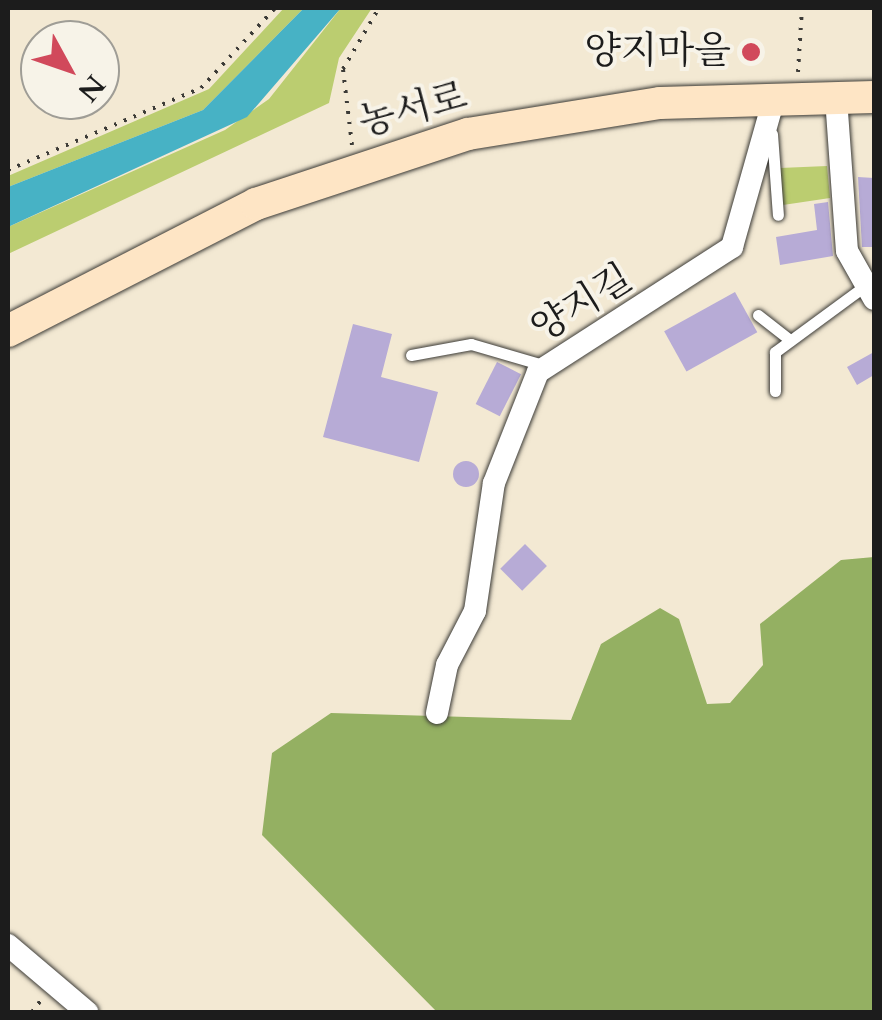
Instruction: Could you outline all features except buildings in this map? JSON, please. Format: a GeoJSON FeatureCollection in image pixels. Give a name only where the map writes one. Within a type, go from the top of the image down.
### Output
{"type":"FeatureCollection","features":[{"type":"Feature","properties":{"kind":"street","name":"농서로"},"geometry":{"type":"LineString","coordinates":[[8,331],[240,212],[359,166],[572,114],[874,97]]}},
{"type":"Feature","properties":{"kind":"street"},"geometry":{"type":"LineString","coordinates":[[836,98],[847,251],[870,292]]}},
{"type":"Feature","properties":{"kind":"street","name":"양지길"},"geometry":{"type":"LineString","coordinates":[[437,713],[447,665],[476,612],[494,483],[543,365],[621,326],[732,248],[786,99]]}},
{"type":"Feature","properties":{"kind":"street"},"geometry":{"type":"LineString","coordinates":[[8,945],[86,1012]]}},
{"type":"Feature","properties":{"kind":"lane"},"geometry":{"type":"LineString","coordinates":[[778,215],[786,99]]}},
{"type":"Feature","properties":{"kind":"lane"},"geometry":{"type":"LineString","coordinates":[[774,391],[770,357],[790,340],[870,292]]}},
{"type":"Feature","properties":{"kind":"lane"},"geometry":{"type":"LineString","coordinates":[[758,315],[790,340]]}},
{"type":"Feature","properties":{"kind":"lane"},"geometry":{"type":"LineString","coordinates":[[412,355],[471,344],[543,365]]}},
{"type":"Feature","properties":{"kind":"path"},"geometry":{"type":"LineString","coordinates":[[8,170],[201,88],[275,8]]}},
{"type":"Feature","properties":{"kind":"path"},"geometry":{"type":"LineString","coordinates":[[359,166],[342,106],[342,69],[379,8]]}},
{"type":"Feature","properties":{"kind":"path"},"geometry":{"type":"LineString","coordinates":[[786,99],[802,8]]}},
{"type":"Feature","properties":{"kind":"green space"},"geometry":{"type":"Polygon","coordinates":[[[284,8],[304,8],[203,110],[8,187],[8,176],[209,89],[284,8]]]}},
{"type":"Feature","properties":{"kind":"green space"},"geometry":{"type":"Polygon","coordinates":[[[341,8],[372,8],[339,58],[329,103],[8,254],[8,227],[225,130],[269,99],[341,8]]]}},
{"type":"Feature","properties":{"kind":"green space"},"geometry":{"type":"Polygon","coordinates":[[[827,166],[830,198],[783,205],[780,168],[827,166]]]}},
{"type":"Feature","properties":{"kind":"green space"},"geometry":{"type":"Polygon","coordinates":[[[874,557],[874,1012],[437,1012],[262,835],[272,753],[331,713],[571,720],[601,644],[660,608],[679,619],[707,704],[730,703],[763,665],[760,624],[841,560],[874,557]]]}},
{"type":"Feature","properties":{"kind":"water"},"geometry":{"type":"Polygon","coordinates":[[[304,8],[341,8],[247,117],[8,227],[8,187],[203,110],[304,8]]]}},
{"type":"Feature","properties":{"kind":"place","name":"양지마을"},"geometry":{"type":"Point","coordinates":[751,52]}}]}
